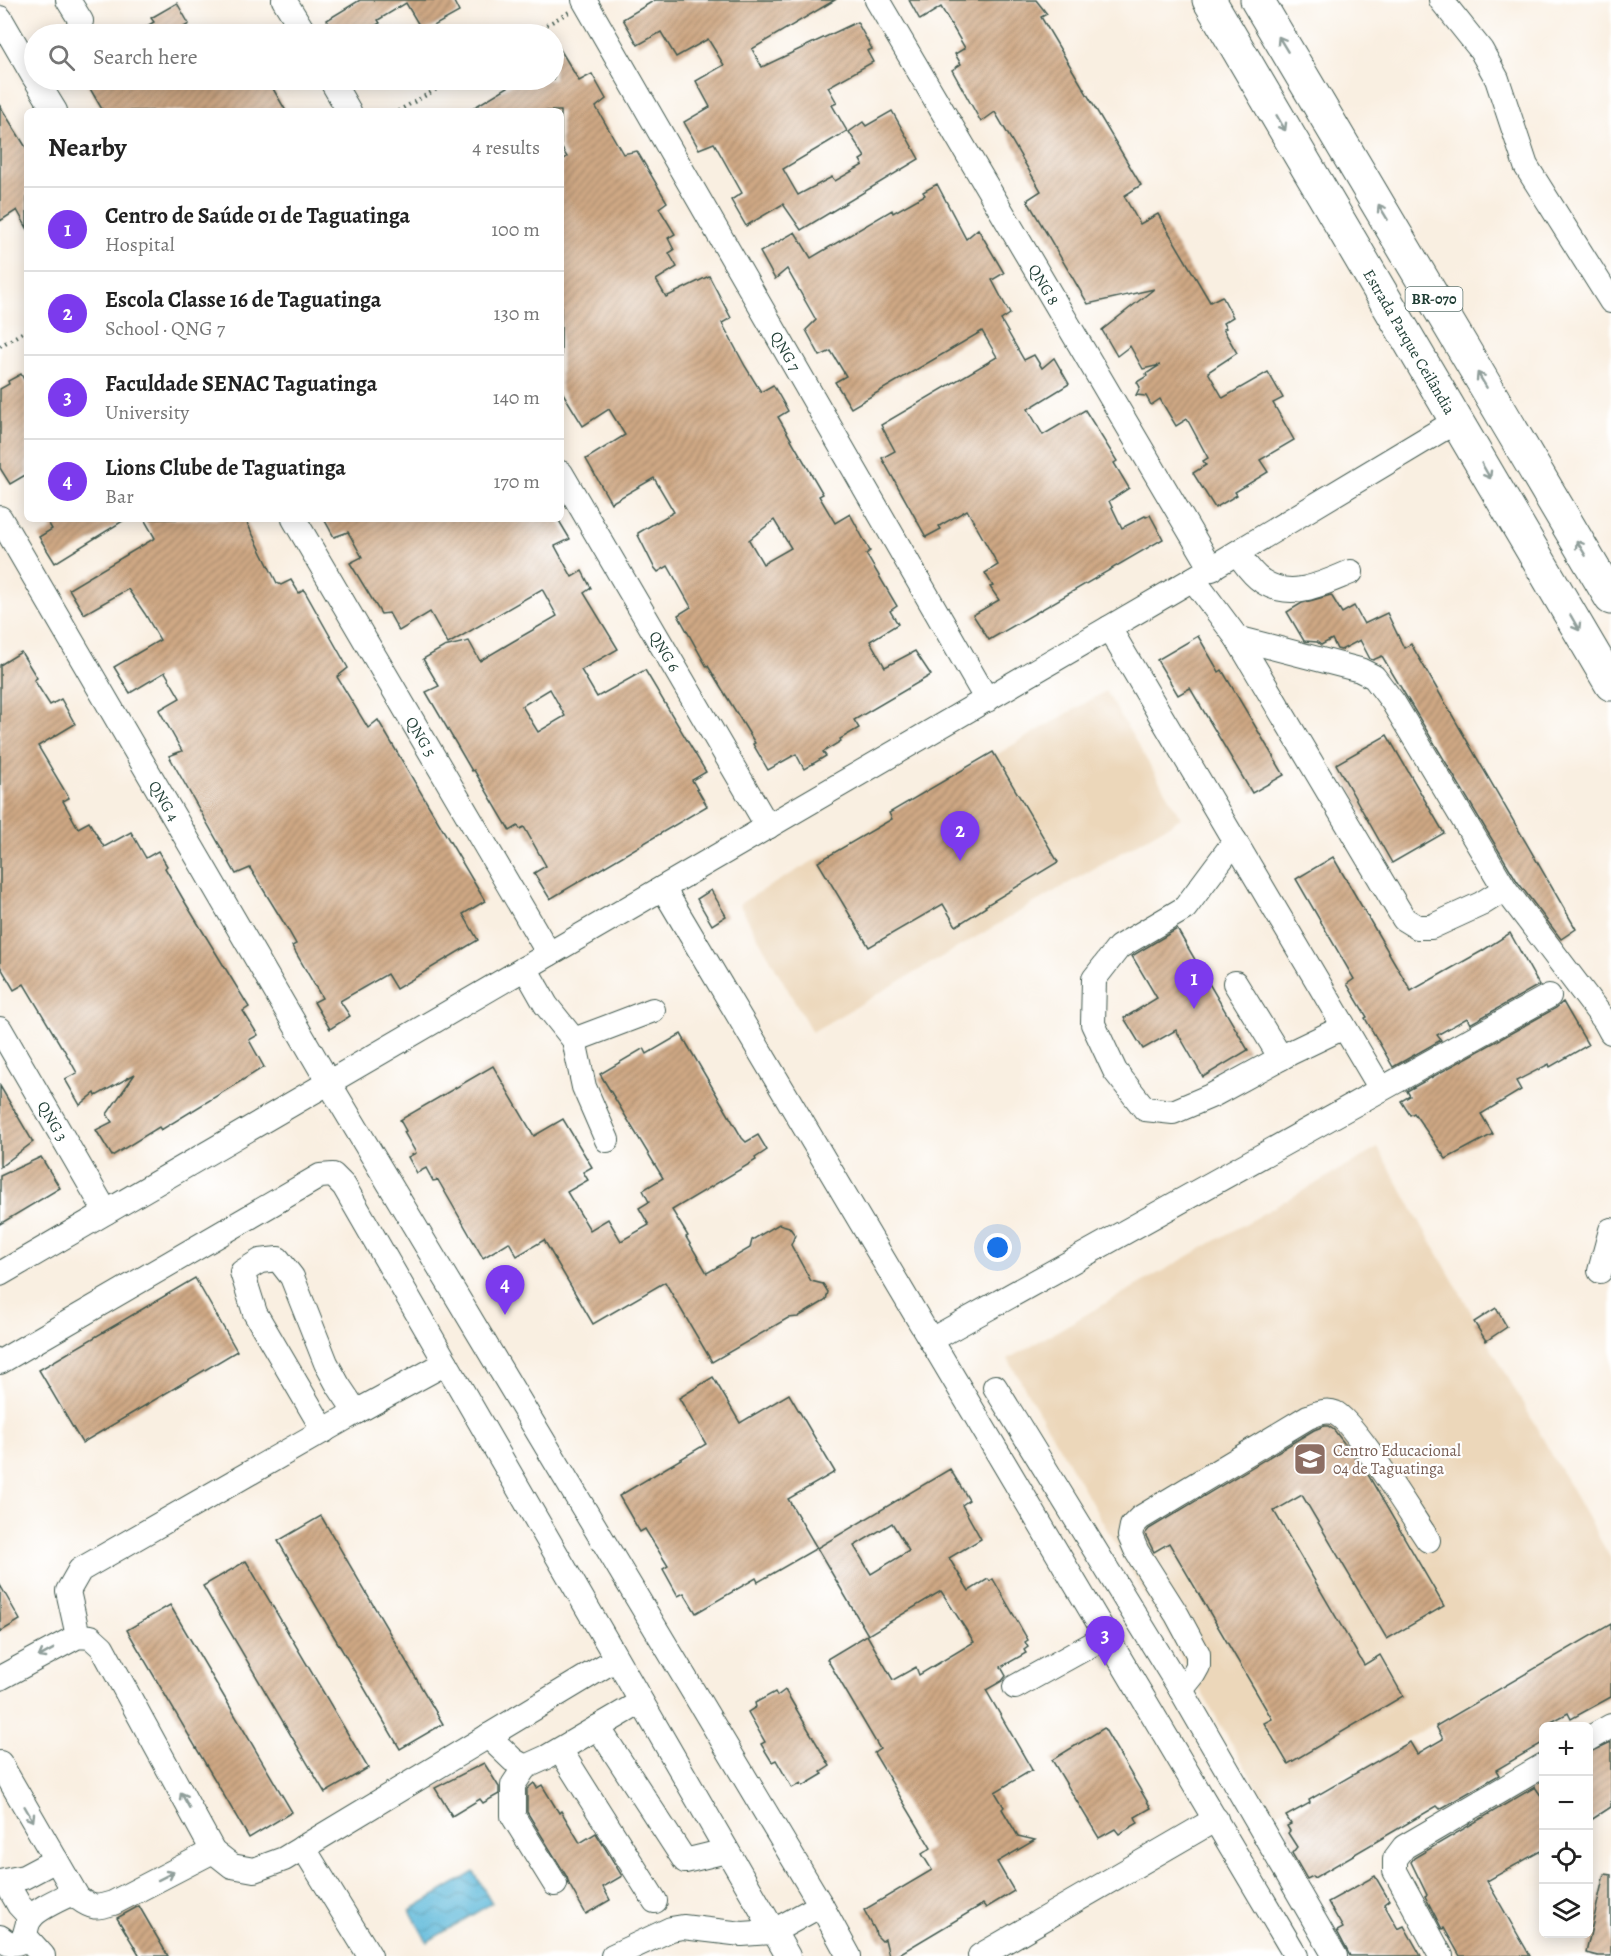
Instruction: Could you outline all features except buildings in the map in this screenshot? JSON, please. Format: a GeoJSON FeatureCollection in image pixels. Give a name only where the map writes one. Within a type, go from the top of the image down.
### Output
{"type":"FeatureCollection","features":[{"type":"Feature","properties":{"kind":"highway","name":"Estrada Parque Ceilândia"},"geometry":{"type":"LineString","coordinates":[[1209,0],[1611,684]]}},
{"type":"Feature","properties":{"kind":"highway","name":"BR-070"},"geometry":{"type":"LineString","coordinates":[[1257,0],[1611,598]]}},
{"type":"Feature","properties":{"kind":"street"},"geometry":{"type":"LineString","coordinates":[[68,0],[81,21]]}},
{"type":"Feature","properties":{"kind":"street"},"geometry":{"type":"LineString","coordinates":[[284,0],[299,24]]}},
{"type":"Feature","properties":{"kind":"street","name":"QNG 8"},"geometry":{"type":"LineString","coordinates":[[877,0],[1203,574],[1237,638],[1404,919],[1417,927],[1431,927],[1481,904],[1505,889]]}},
{"type":"Feature","properties":{"kind":"street"},"geometry":{"type":"LineString","coordinates":[[1441,0],[1481,50],[1497,79],[1526,166],[1611,301]]}},
{"type":"Feature","properties":{"kind":"street","name":"QNG 7"},"geometry":{"type":"LineString","coordinates":[[585,1],[987,699]]}},
{"type":"Feature","properties":{"kind":"street"},"geometry":{"type":"LineString","coordinates":[[0,18],[24,59]]}},
{"type":"Feature","properties":{"kind":"street"},"geometry":{"type":"LineString","coordinates":[[42,90],[53,108]]}},
{"type":"Feature","properties":{"kind":"street"},"geometry":{"type":"LineString","coordinates":[[337,90],[348,108]]}},
{"type":"Feature","properties":{"kind":"street"},"geometry":{"type":"LineString","coordinates":[[0,1274],[1203,574],[1456,421]]}},
{"type":"Feature","properties":{"kind":"street","name":"QNG 6"},"geometry":{"type":"LineString","coordinates":[[564,478],[768,827]]}},
{"type":"Feature","properties":{"kind":"street","name":"QNG 4"},"geometry":{"type":"LineString","coordinates":[[0,518],[328,1083],[821,1905],[849,1956]]}},
{"type":"Feature","properties":{"kind":"street","name":"QNG 5"},"geometry":{"type":"LineString","coordinates":[[296,522],[549,954]]}},
{"type":"Feature","properties":{"kind":"street"},"geometry":{"type":"LineString","coordinates":[[1237,554],[1261,580],[1276,588],[1307,589],[1351,572]]}},
{"type":"Feature","properties":{"kind":"street"},"geometry":{"type":"LineString","coordinates":[[1109,628],[1381,1089]]}},
{"type":"Feature","properties":{"kind":"street"},"geometry":{"type":"LineString","coordinates":[[1237,638],[1360,670],[1374,677],[1393,702],[1505,889],[1611,1032]]}},
{"type":"Feature","properties":{"kind":"street"},"geometry":{"type":"LineString","coordinates":[[1235,841],[1185,908],[1119,947],[1094,979],[1093,1024],[1115,1071],[1145,1109],[1173,1112],[1213,1095],[1344,1027]]}},
{"type":"Feature","properties":{"kind":"street"},"geometry":{"type":"LineString","coordinates":[[663,888],[1296,1956]]}},
{"type":"Feature","properties":{"kind":"street"},"geometry":{"type":"LineString","coordinates":[[525,968],[546,1005],[574,1040],[584,1087],[607,1140]]}},
{"type":"Feature","properties":{"kind":"street"},"geometry":{"type":"LineString","coordinates":[[1235,983],[1281,1058]]}},
{"type":"Feature","properties":{"kind":"street"},"geometry":{"type":"LineString","coordinates":[[931,1340],[1549,996]]}},
{"type":"Feature","properties":{"kind":"street"},"geometry":{"type":"LineString","coordinates":[[574,1040],[653,1010]]}},
{"type":"Feature","properties":{"kind":"street","name":"QNG 3"},"geometry":{"type":"LineString","coordinates":[[0,1029],[106,1212]]}},
{"type":"Feature","properties":{"kind":"street"},"geometry":{"type":"LineString","coordinates":[[0,1362],[320,1176],[333,1175],[344,1186],[772,1932],[788,1956]]}},
{"type":"Feature","properties":{"kind":"street"},"geometry":{"type":"LineString","coordinates":[[1600,1271],[1611,1230]]}},
{"type":"Feature","properties":{"kind":"street"},"geometry":{"type":"LineString","coordinates":[[324,1431],[255,1313],[242,1272],[260,1262],[278,1259],[292,1277],[326,1363],[356,1412]]}},
{"type":"Feature","properties":{"kind":"street"},"geometry":{"type":"LineString","coordinates":[[78,1636],[68,1591],[80,1570],[446,1363]]}},
{"type":"Feature","properties":{"kind":"street"},"geometry":{"type":"LineString","coordinates":[[995,1387],[1181,1690],[1335,1956]]}},
{"type":"Feature","properties":{"kind":"street"},"geometry":{"type":"LineString","coordinates":[[1181,1690],[1198,1666],[1197,1654],[1177,1615],[1137,1552],[1130,1536],[1132,1526],[1140,1518],[1308,1418],[1323,1412],[1335,1413],[1352,1429],[1428,1540]]}},
{"type":"Feature","properties":{"kind":"street"},"geometry":{"type":"LineString","coordinates":[[1015,1687],[1107,1635]]}},
{"type":"Feature","properties":{"kind":"street"},"geometry":{"type":"LineString","coordinates":[[0,1678],[78,1636],[91,1637],[102,1647],[213,1851],[232,1866],[254,1870],[284,1859],[616,1659]]}},
{"type":"Feature","properties":{"kind":"street"},"geometry":{"type":"LineString","coordinates":[[555,1884],[513,1816],[513,1785],[525,1767],[560,1750],[641,1702]]}},
{"type":"Feature","properties":{"kind":"street"},"geometry":{"type":"LineString","coordinates":[[1593,1736],[1611,1726]]}},
{"type":"Feature","properties":{"kind":"street"},"geometry":{"type":"LineString","coordinates":[[598,1727],[685,1861],[726,1851]]}},
{"type":"Feature","properties":{"kind":"street"},"geometry":{"type":"LineString","coordinates":[[488,1736],[513,1760],[525,1767]]}},
{"type":"Feature","properties":{"kind":"street"},"geometry":{"type":"LineString","coordinates":[[560,1750],[655,1901]]}},
{"type":"Feature","properties":{"kind":"street"},"geometry":{"type":"LineString","coordinates":[[0,1763],[74,1892],[87,1905],[95,1908],[113,1903],[213,1851]]}},
{"type":"Feature","properties":{"kind":"street"},"geometry":{"type":"LineString","coordinates":[[1441,1956],[1395,1871],[1395,1859],[1404,1847],[1539,1768]]}},
{"type":"Feature","properties":{"kind":"street"},"geometry":{"type":"LineString","coordinates":[[980,1956],[1216,1819]]}},
{"type":"Feature","properties":{"kind":"street"},"geometry":{"type":"LineString","coordinates":[[303,1847],[370,1956]]}},
{"type":"Feature","properties":{"kind":"street"},"geometry":{"type":"LineString","coordinates":[[43,1956],[19,1905],[3,1882],[24,1876],[56,1860]]}},
{"type":"Feature","properties":{"kind":"street"},"geometry":{"type":"LineString","coordinates":[[0,1937],[8,1943],[21,1941],[28,1927],[51,1904],[74,1892]]}},
{"type":"Feature","properties":{"kind":"street"},"geometry":{"type":"LineString","coordinates":[[613,1956],[671,1929],[683,1927],[742,1934],[772,1932],[821,1905]]}},
{"type":"Feature","properties":{"kind":"path"},"geometry":{"type":"LineString","coordinates":[[547,24],[585,1]]}},
{"type":"Feature","properties":{"kind":"path"},"geometry":{"type":"LineString","coordinates":[[403,108],[435,90]]}},
{"type":"Feature","properties":{"kind":"path"},"geometry":{"type":"LineString","coordinates":[[0,346],[24,332]]}},
{"type":"Feature","properties":{"kind":"shaded area"},"geometry":{"type":"Polygon","coordinates":[[[1106,691],[1181,818],[812,1032],[739,904],[1106,691]]]}},
{"type":"Feature","properties":{"kind":"shaded area","name":"Centro Educacional 04 de Taguatinga"},"geometry":{"type":"Polygon","coordinates":[[[1378,1148],[1611,1559],[1611,1624],[1273,1815],[1008,1359],[1378,1148]]]}},
{"type":"Feature","properties":{"kind":"water"},"geometry":{"type":"Polygon","coordinates":[[[474,1872],[492,1903],[427,1942],[410,1910],[474,1872]]]}},
{"type":"Feature","properties":{"kind":"place","name":"Escola Classe 16 de Taguatinga"},"geometry":{"type":"Point","coordinates":[960,861]}},
{"type":"Feature","properties":{"kind":"place","name":"Centro de Saúde 01 de Taguatinga"},"geometry":{"type":"Point","coordinates":[1194,1009]}},
{"type":"Feature","properties":{"kind":"place","name":"Lions Clube de Taguatinga"},"geometry":{"type":"Point","coordinates":[505,1315]}},
{"type":"Feature","properties":{"kind":"place","name":"Centro Educacional 04 de Taguatinga"},"geometry":{"type":"Point","coordinates":[1310,1459]}},
{"type":"Feature","properties":{"kind":"place","name":"Faculdade SENAC Taguatinga"},"geometry":{"type":"Point","coordinates":[1105,1666]}}]}
